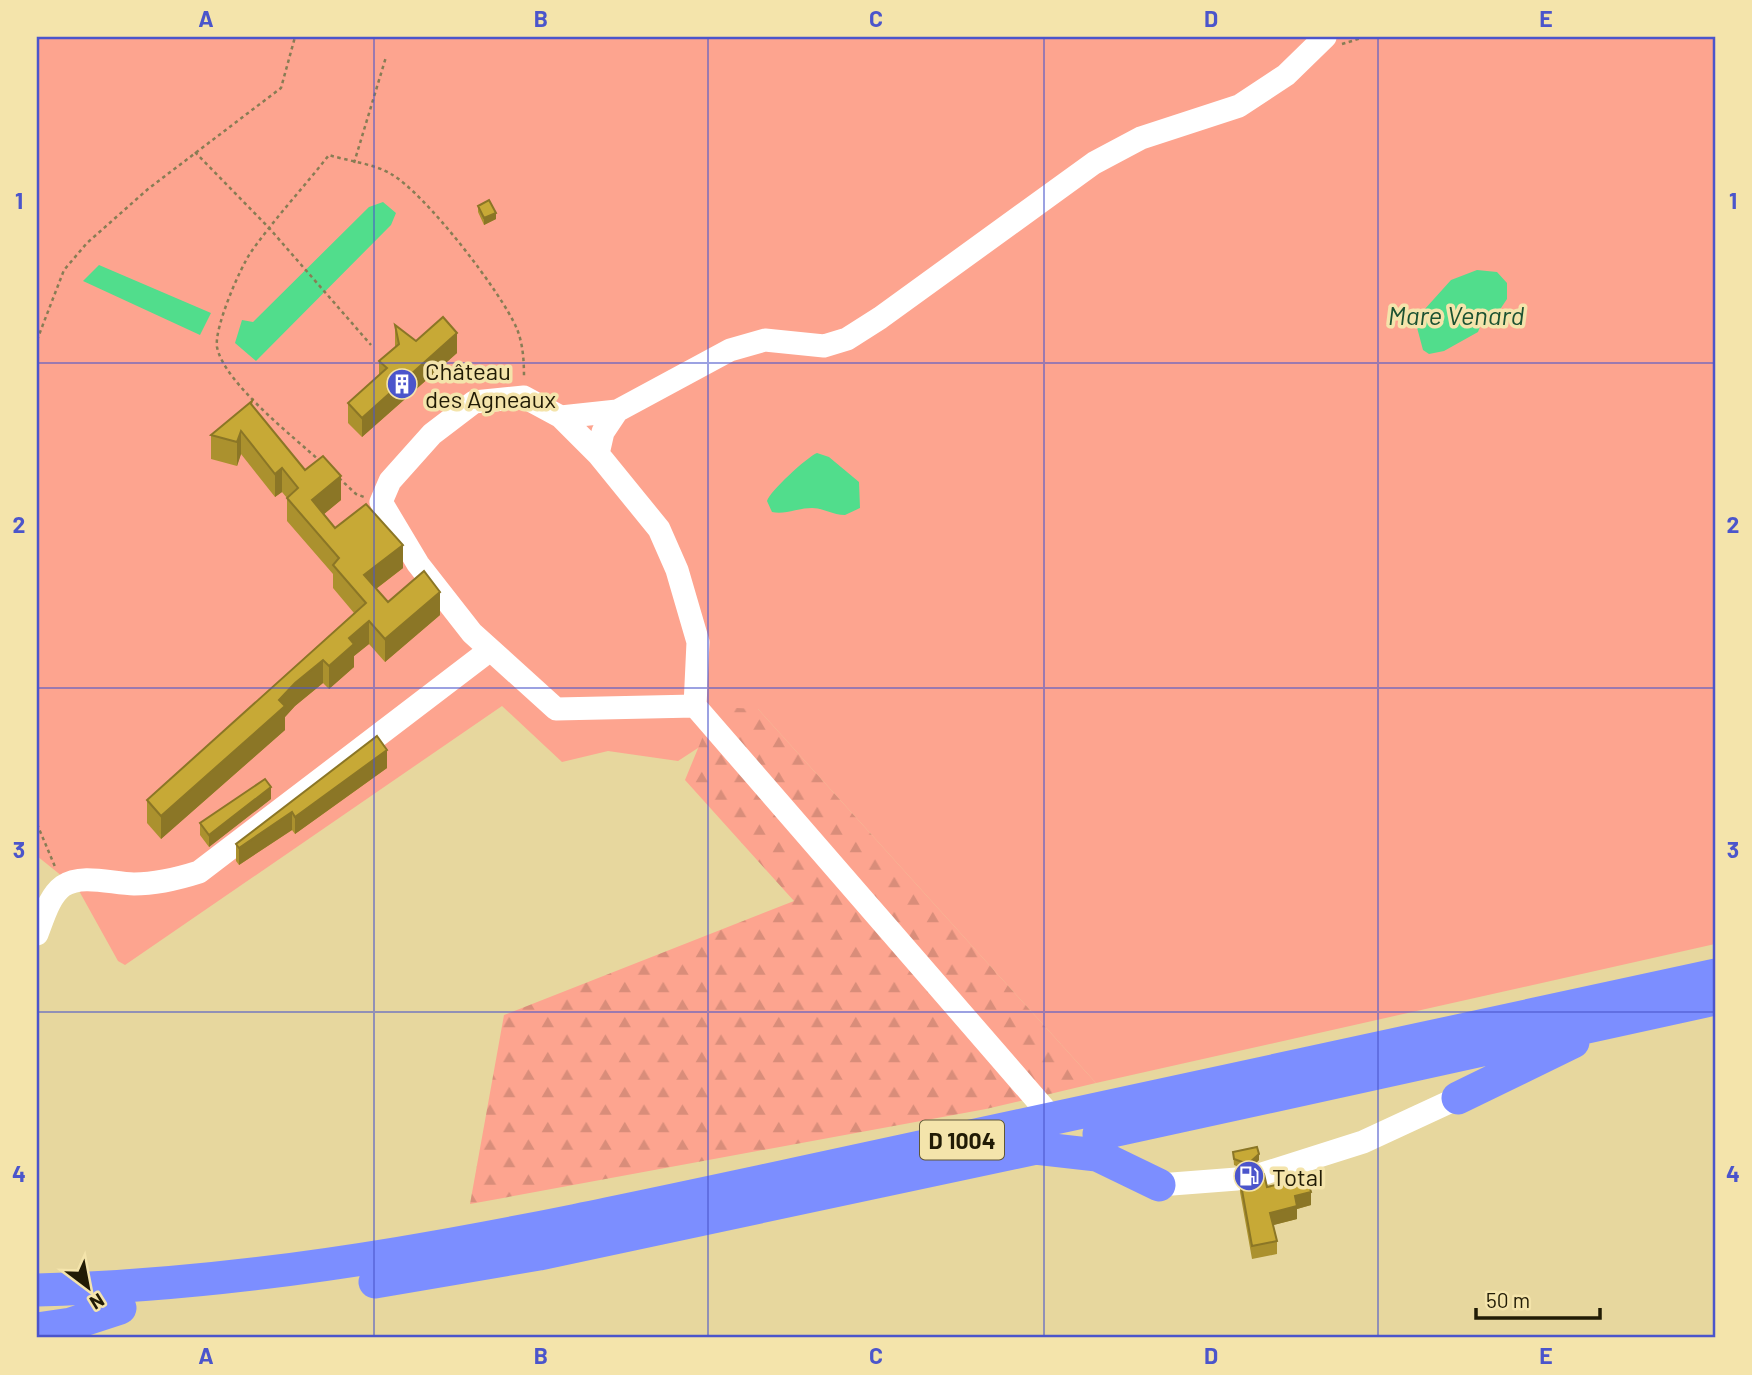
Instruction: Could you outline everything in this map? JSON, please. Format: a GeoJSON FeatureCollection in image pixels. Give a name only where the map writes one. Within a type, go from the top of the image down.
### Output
{"type":"FeatureCollection","features":[{"type":"Feature","properties":{"kind":"highway","name":"D 1004"},"geometry":{"type":"LineString","coordinates":[[37,1290],[205,1280],[365,1261],[536,1230],[1055,1121],[1261,1073],[1715,975]]}},
{"type":"Feature","properties":{"kind":"highway","name":"D 1004"},"geometry":{"type":"LineString","coordinates":[[37,1310],[212,1302],[376,1282],[539,1254],[1715,999]]}},
{"type":"Feature","properties":{"kind":"highway"},"geometry":{"type":"LineString","coordinates":[[1458,1098],[1619,1020]]}},
{"type":"Feature","properties":{"kind":"highway"},"geometry":{"type":"LineString","coordinates":[[1035,1148],[1097,1155],[1159,1185]]}},
{"type":"Feature","properties":{"kind":"highway"},"geometry":{"type":"LineString","coordinates":[[37,1329],[71,1324],[120,1308]]}},
{"type":"Feature","properties":{"kind":"street"},"geometry":{"type":"LineString","coordinates":[[561,417],[617,411],[730,350],[765,340],[824,345],[847,339],[1094,163],[1141,138],[1239,106],[1286,75],[1325,37]]}},
{"type":"Feature","properties":{"kind":"street"},"geometry":{"type":"LineString","coordinates":[[695,706],[556,709],[472,633],[418,564],[381,502],[390,481],[432,434],[474,402],[524,397],[561,417],[598,454],[659,529],[677,570],[698,642],[695,706],[1055,1121]]}},
{"type":"Feature","properties":{"kind":"street"},"geometry":{"type":"LineString","coordinates":[[598,454],[603,432],[617,411]]}},
{"type":"Feature","properties":{"kind":"street"},"geometry":{"type":"LineString","coordinates":[[37,934],[53,896],[63,885],[77,880],[133,884],[171,881],[207,866],[490,650]]}},
{"type":"Feature","properties":{"kind":"street"},"geometry":{"type":"LineString","coordinates":[[1262,1174],[1363,1142],[1458,1098]]}},
{"type":"Feature","properties":{"kind":"street"},"geometry":{"type":"LineString","coordinates":[[1159,1185],[1237,1179]]}},
{"type":"Feature","properties":{"kind":"path"},"geometry":{"type":"LineString","coordinates":[[37,340],[64,270],[87,243],[148,189],[281,88],[295,37]]}},
{"type":"Feature","properties":{"kind":"path"},"geometry":{"type":"LineString","coordinates":[[354,163],[386,57]]}},
{"type":"Feature","properties":{"kind":"path"},"geometry":{"type":"LineString","coordinates":[[195,152],[270,229],[371,345]]}},
{"type":"Feature","properties":{"kind":"path"},"geometry":{"type":"LineString","coordinates":[[330,470],[259,406],[234,378],[217,348],[219,327],[250,253],[329,155],[391,173],[427,207],[497,297],[517,330],[524,359],[524,397]]}},
{"type":"Feature","properties":{"kind":"path"},"geometry":{"type":"LineString","coordinates":[[339,478],[356,494],[381,502]]}},
{"type":"Feature","properties":{"kind":"path"},"geometry":{"type":"LineString","coordinates":[[37,824],[63,885]]}},
{"type":"Feature","properties":{"kind":"green space"},"geometry":{"type":"Polygon","coordinates":[[[37,37],[1715,37],[1715,944],[1096,1083],[758,709],[678,761],[608,751],[562,762],[502,706],[125,965],[118,961],[78,889],[37,856],[37,37]]]}},
{"type":"Feature","properties":{"kind":"green space"},"geometry":{"type":"Polygon","coordinates":[[[715,707],[758,709],[1096,1083],[986,1109],[470,1204],[504,1015],[794,901],[685,780],[715,707]]]}},
{"type":"Feature","properties":{"kind":"water"},"geometry":{"type":"Polygon","coordinates":[[[383,202],[396,213],[391,225],[256,361],[235,343],[242,320],[253,322],[369,207],[383,202]]]}},
{"type":"Feature","properties":{"kind":"water"},"geometry":{"type":"Polygon","coordinates":[[[99,265],[211,313],[200,335],[83,281],[99,265]]]}},
{"type":"Feature","properties":{"kind":"water","name":"Mare Venard"},"geometry":{"type":"Polygon","coordinates":[[[1477,270],[1497,272],[1507,283],[1507,299],[1499,311],[1481,324],[1478,332],[1444,351],[1429,354],[1423,350],[1415,320],[1451,280],[1477,270]]]}},
{"type":"Feature","properties":{"kind":"water"},"geometry":{"type":"Polygon","coordinates":[[[817,453],[829,457],[859,482],[860,508],[845,515],[812,508],[772,512],[767,501],[774,490],[817,453]]]}},
{"type":"Feature","properties":{"kind":"building"},"geometry":{"type":"Polygon","coordinates":[[[489,200],[496,213],[484,218],[478,206],[489,200]]]}},
{"type":"Feature","properties":{"kind":"building"},"geometry":{"type":"Polygon","coordinates":[[[443,317],[457,333],[362,418],[348,403],[387,368],[379,361],[399,344],[395,325],[416,341],[443,317]]]}},
{"type":"Feature","properties":{"kind":"building"},"geometry":{"type":"Polygon","coordinates":[[[252,401],[251,404],[305,470],[323,456],[341,476],[312,500],[335,528],[366,504],[403,545],[364,575],[388,602],[424,571],[440,592],[385,639],[369,621],[349,638],[354,644],[329,666],[323,660],[295,683],[279,700],[285,706],[161,816],[147,800],[366,603],[333,565],[339,558],[287,498],[298,488],[282,468],[275,474],[241,431],[237,442],[211,435],[252,401]]]}},
{"type":"Feature","properties":{"kind":"building"},"geometry":{"type":"Polygon","coordinates":[[[377,736],[387,750],[295,817],[292,812],[239,848],[236,844],[377,736]]]}},
{"type":"Feature","properties":{"kind":"building"},"geometry":{"type":"Polygon","coordinates":[[[265,779],[271,787],[209,835],[200,823],[265,779]]]}},
{"type":"Feature","properties":{"kind":"building"},"geometry":{"type":"Polygon","coordinates":[[[1257,1147],[1259,1154],[1248,1164],[1234,1159],[1233,1152],[1257,1147]]]}},
{"type":"Feature","properties":{"kind":"building"},"geometry":{"type":"Polygon","coordinates":[[[1250,1168],[1264,1174],[1267,1187],[1307,1178],[1311,1192],[1295,1196],[1297,1206],[1270,1213],[1277,1241],[1252,1246],[1240,1179],[1250,1168]]]}},
{"type":"Feature","properties":{"kind":"place","name":"Château des Agneaux"},"geometry":{"type":"Point","coordinates":[402,384]}},
{"type":"Feature","properties":{"kind":"place","name":"Total"},"geometry":{"type":"Point","coordinates":[1249,1176]}}]}
